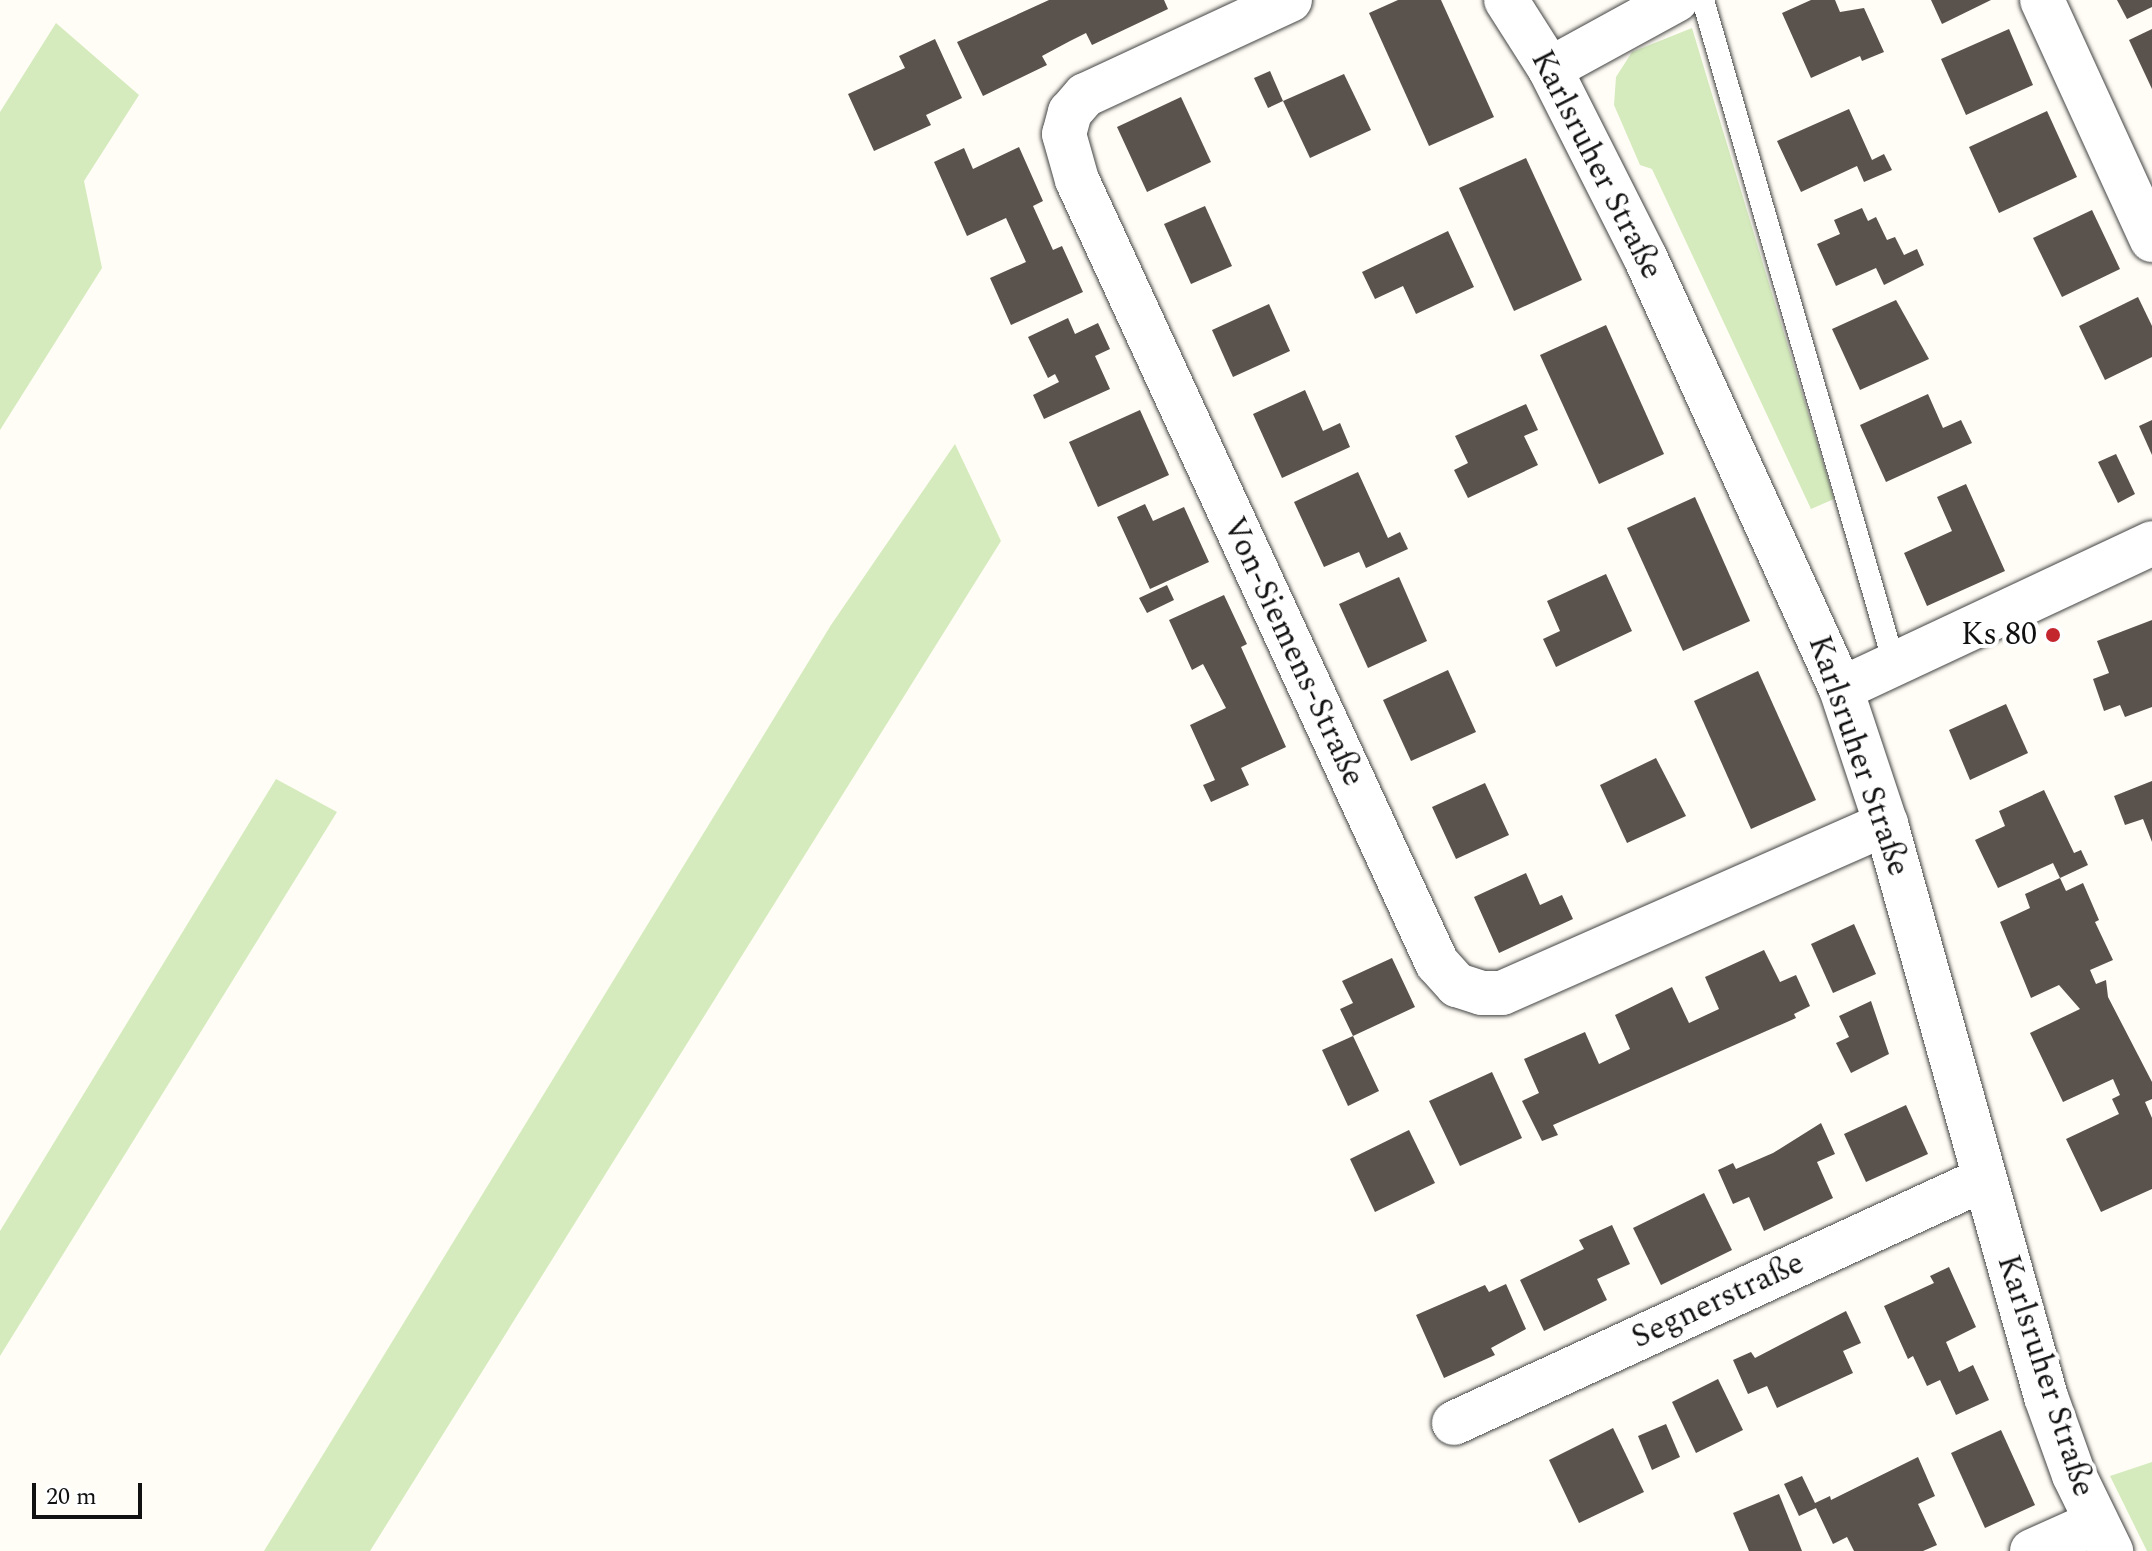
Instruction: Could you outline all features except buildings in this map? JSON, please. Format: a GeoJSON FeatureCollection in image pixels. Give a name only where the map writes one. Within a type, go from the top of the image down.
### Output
{"type":"FeatureCollection","features":[{"type":"Feature","properties":{"kind":"street","name":"Von-Siemens-Straße"},"geometry":{"type":"LineString","coordinates":[[1290,0],[1085,95],[1070,112],[1064,134],[1077,180],[1437,963],[1457,985],[1482,993],[1502,993],[1886,824]]}},
{"type":"Feature","properties":{"kind":"street","name":"Karlsruher Straße"},"geometry":{"type":"LineString","coordinates":[[1506,0],[1550,69],[1650,267],[1841,689],[1886,824],[1982,1180],[2046,1397],[2103,1537]]}},
{"type":"Feature","properties":{"kind":"street"},"geometry":{"type":"LineString","coordinates":[[1550,69],[1676,0]]}},
{"type":"Feature","properties":{"kind":"street"},"geometry":{"type":"LineString","coordinates":[[2042,0],[2152,240]]}},
{"type":"Feature","properties":{"kind":"street"},"geometry":{"type":"LineString","coordinates":[[1841,689],[2152,543]]}},
{"type":"Feature","properties":{"kind":"street","name":"Segnerstraße"},"geometry":{"type":"LineString","coordinates":[[1454,1423],[1982,1180]]}},
{"type":"Feature","properties":{"kind":"street"},"geometry":{"type":"LineString","coordinates":[[2032,1551],[2103,1537]]}},
{"type":"Feature","properties":{"kind":"lane"},"geometry":{"type":"LineString","coordinates":[[1703,0],[1894,663]]}},
{"type":"Feature","properties":{"kind":"green space"},"geometry":{"type":"Polygon","coordinates":[[[56,23],[139,95],[84,181],[102,268],[0,430],[0,112],[56,23]]]}},
{"type":"Feature","properties":{"kind":"green space"},"geometry":{"type":"Polygon","coordinates":[[[1692,28],[1834,499],[1811,509],[1652,169],[1640,165],[1614,105],[1616,77],[1632,52],[1692,28]]]}},
{"type":"Feature","properties":{"kind":"green space"},"geometry":{"type":"Polygon","coordinates":[[[955,444],[1001,541],[370,1551],[264,1551],[831,625],[955,444]]]}},
{"type":"Feature","properties":{"kind":"green space"},"geometry":{"type":"Polygon","coordinates":[[[276,779],[337,812],[0,1356],[0,1231],[276,779]]]}},
{"type":"Feature","properties":{"kind":"green space"},"geometry":{"type":"Polygon","coordinates":[[[2152,1462],[2152,1551],[2147,1551],[2110,1476],[2152,1462]]]}},
{"type":"Feature","properties":{"kind":"place","name":"Ks 80"},"geometry":{"type":"Point","coordinates":[2053,635]}}]}
